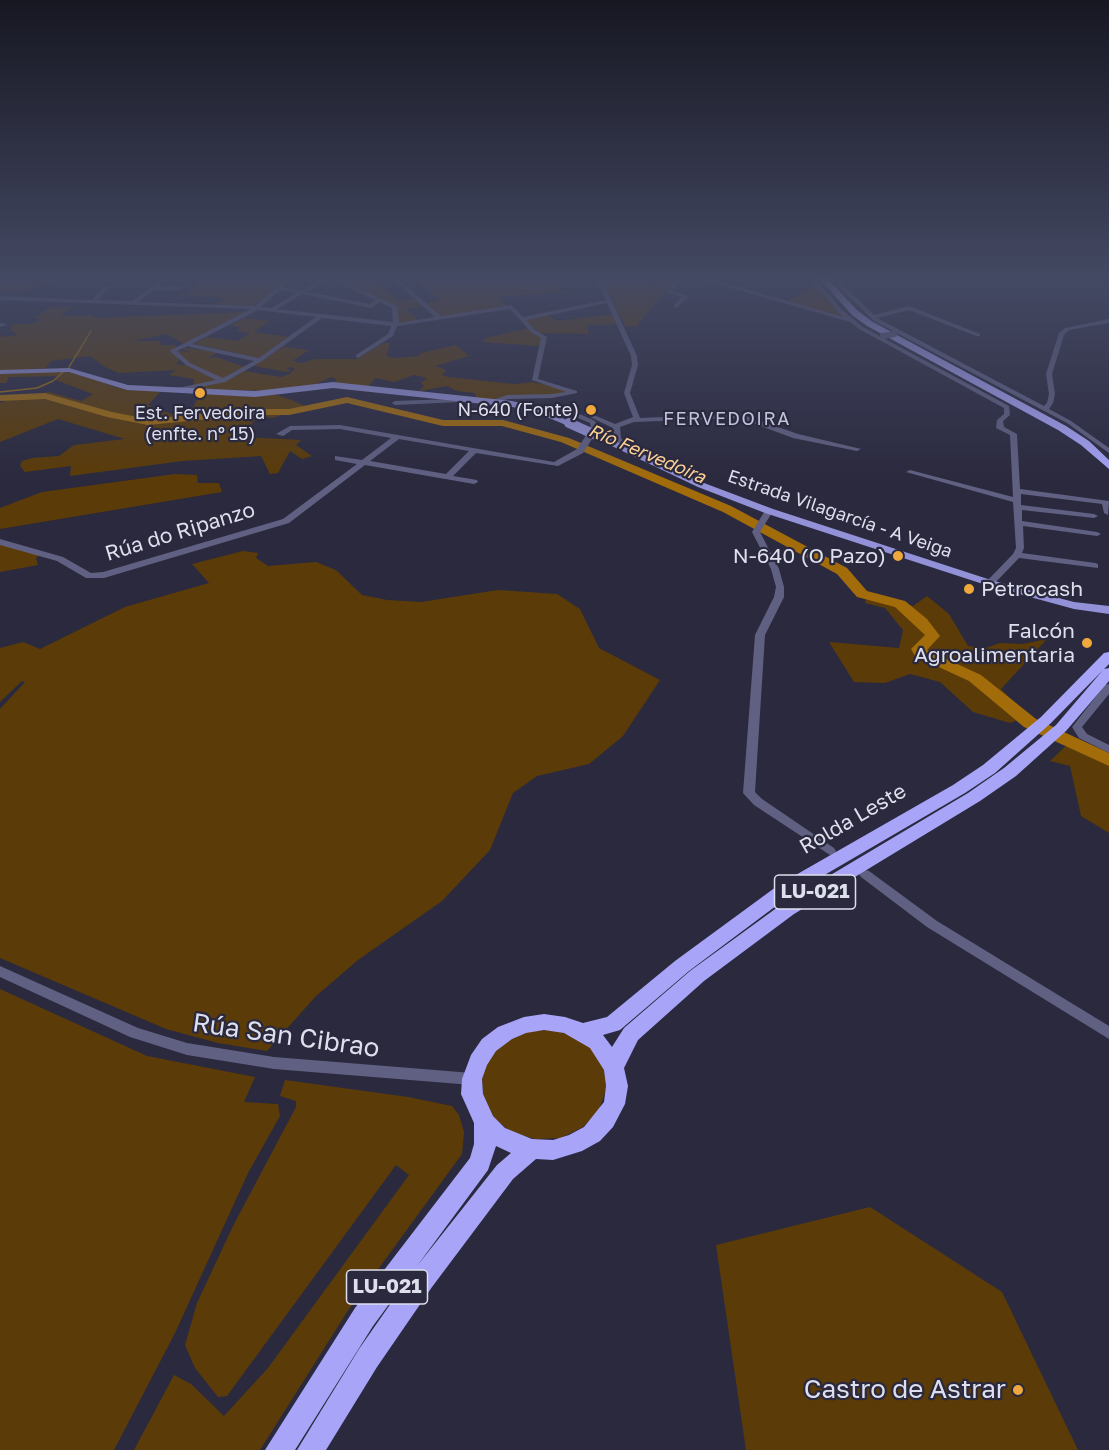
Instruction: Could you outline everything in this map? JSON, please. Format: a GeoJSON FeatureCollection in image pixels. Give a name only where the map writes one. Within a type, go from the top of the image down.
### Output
{"type":"FeatureCollection","features":[{"type":"Feature","properties":{"kind":"highway"},"geometry":{"type":"LineString","coordinates":[[908,345],[1062,428],[1085,443],[1109,466]]}},
{"type":"Feature","properties":{"kind":"highway","name":"Rolda Leste"},"geometry":{"type":"LineString","coordinates":[[472,1079],[474,1102],[485,1123],[498,1136],[514,1144],[532,1149],[553,1150],[574,1144],[592,1134],[605,1120],[614,1104],[616,1086],[614,1068],[620,1051],[631,1034],[741,942],[804,898],[974,797],[1035,742],[1046,720],[1109,656]]}},
{"type":"Feature","properties":{"kind":"highway","name":"Rolda Leste"},"geometry":{"type":"LineString","coordinates":[[584,1032],[613,1024],[674,972],[758,908],[959,789],[1000,760],[1061,728],[1109,677]]}},
{"type":"Feature","properties":{"kind":"highway"},"geometry":{"type":"LineString","coordinates":[[472,1079],[478,1061],[489,1045],[505,1033],[524,1025],[544,1022],[565,1025],[584,1032],[607,1054],[614,1068]]}},
{"type":"Feature","properties":{"kind":"highway","name":"Rolda Leste"},"geometry":{"type":"LineString","coordinates":[[279,1450],[364,1317],[480,1163],[485,1144],[485,1123]]}},
{"type":"Feature","properties":{"kind":"highway","name":"LU-021"},"geometry":{"type":"LineString","coordinates":[[311,1450],[373,1350],[423,1278],[505,1172],[532,1149]]}},
{"type":"Feature","properties":{"kind":"main road","name":"Estrada Vilagarcía - A Veiga"},"geometry":{"type":"LineString","coordinates":[[0,372],[69,370],[118,386],[266,394],[328,385],[512,404],[534,409],[598,436],[701,485],[763,520],[1074,605],[1109,618]]}},
{"type":"Feature","properties":{"kind":"main road","name":"Estrada Vilagarcía - A Veiga"},"geometry":{"type":"LineString","coordinates":[[1074,605],[1109,610]]}},
{"type":"Feature","properties":{"kind":"street"},"geometry":{"type":"LineString","coordinates":[[223,381],[188,364],[173,351],[190,345],[260,360]]}},
{"type":"Feature","properties":{"kind":"street"},"geometry":{"type":"LineString","coordinates":[[175,390],[223,381],[281,345]]}},
{"type":"Feature","properties":{"kind":"street"},"geometry":{"type":"LineString","coordinates":[[358,356],[376,345]]}},
{"type":"Feature","properties":{"kind":"street"},"geometry":{"type":"LineString","coordinates":[[492,402],[507,397],[552,396],[575,392],[535,380],[542,345]]}},
{"type":"Feature","properties":{"kind":"street"},"geometry":{"type":"LineString","coordinates":[[629,345],[635,365],[627,393],[636,420]]}},
{"type":"Feature","properties":{"kind":"street"},"geometry":{"type":"LineString","coordinates":[[894,345],[1007,407],[1008,415],[1000,420],[1000,428],[1012,434],[1018,491],[1020,548],[1017,555],[990,582]]}},
{"type":"Feature","properties":{"kind":"street"},"geometry":{"type":"LineString","coordinates":[[918,345],[1045,409],[1090,435],[1109,451]]}},
{"type":"Feature","properties":{"kind":"street"},"geometry":{"type":"LineString","coordinates":[[1045,409],[1050,403],[1052,394],[1049,374],[1058,345]]}},
{"type":"Feature","properties":{"kind":"street"},"geometry":{"type":"LineString","coordinates":[[395,403],[475,402],[479,400]]}},
{"type":"Feature","properties":{"kind":"street"},"geometry":{"type":"LineString","coordinates":[[445,401],[444,403],[452,406],[475,409]]}},
{"type":"Feature","properties":{"kind":"street"},"geometry":{"type":"LineString","coordinates":[[512,404],[583,413],[616,423],[636,420],[740,416],[796,435],[857,449]]}},
{"type":"Feature","properties":{"kind":"street"},"geometry":{"type":"LineString","coordinates":[[534,409],[547,407]]}},
{"type":"Feature","properties":{"kind":"street"},"geometry":{"type":"LineString","coordinates":[[280,434],[290,428],[340,427],[555,464],[582,448],[595,428],[595,423],[566,410]]}},
{"type":"Feature","properties":{"kind":"street"},"geometry":{"type":"LineString","coordinates":[[616,423],[618,442],[631,452]]}},
{"type":"Feature","properties":{"kind":"street","name":"Rúa do Ripanzo"},"geometry":{"type":"LineString","coordinates":[[0,542],[60,559],[89,576],[97,576],[286,521],[295,516],[299,508],[328,491],[397,437]]}},
{"type":"Feature","properties":{"kind":"street"},"geometry":{"type":"LineString","coordinates":[[448,477],[473,451]]}},
{"type":"Feature","properties":{"kind":"street"},"geometry":{"type":"LineString","coordinates":[[338,458],[474,482]]}},
{"type":"Feature","properties":{"kind":"street"},"geometry":{"type":"LineString","coordinates":[[910,472],[1018,504],[1094,516]]}},
{"type":"Feature","properties":{"kind":"street"},"geometry":{"type":"LineString","coordinates":[[1018,491],[1106,502],[1108,513]]}},
{"type":"Feature","properties":{"kind":"street"},"geometry":{"type":"LineString","coordinates":[[763,520],[757,535],[775,569],[780,586],[779,597],[760,635],[749,793],[758,802],[830,851]]}},
{"type":"Feature","properties":{"kind":"street"},"geometry":{"type":"LineString","coordinates":[[1019,523],[1096,534]]}},
{"type":"Feature","properties":{"kind":"street"},"geometry":{"type":"LineString","coordinates":[[1017,555],[1095,566]]}},
{"type":"Feature","properties":{"kind":"street"},"geometry":{"type":"LineString","coordinates":[[1109,677],[1077,727],[1083,736],[1109,750]]}},
{"type":"Feature","properties":{"kind":"street"},"geometry":{"type":"LineString","coordinates":[[865,874],[932,924],[1109,1033]]}},
{"type":"Feature","properties":{"kind":"street","name":"Rúa San Cibrao"},"geometry":{"type":"LineString","coordinates":[[0,971],[135,1033],[187,1049],[274,1063],[472,1079]]}},
{"type":"Feature","properties":{"kind":"shaded area"},"geometry":{"type":"Polygon","coordinates":[[[0,345],[175,345],[179,361],[175,364],[187,365],[220,381],[194,385],[194,379],[169,375],[176,370],[119,373],[105,367],[90,356],[51,361],[46,368],[0,371],[0,345]]]}},
{"type":"Feature","properties":{"kind":"shaded area"},"geometry":{"type":"Polygon","coordinates":[[[197,345],[278,345],[260,358],[197,345]]]}},
{"type":"Feature","properties":{"kind":"shaded area"},"geometry":{"type":"Polygon","coordinates":[[[380,345],[389,345],[386,356],[396,358],[419,356],[421,353],[456,345],[469,356],[435,366],[446,370],[442,375],[515,384],[533,382],[567,390],[566,394],[507,396],[491,400],[476,398],[475,393],[457,391],[447,386],[419,391],[424,386],[421,383],[427,378],[414,375],[394,382],[375,378],[368,387],[334,383],[337,379],[331,377],[313,385],[278,391],[182,389],[234,377],[244,371],[281,377],[290,374],[295,368],[289,367],[287,369],[291,370],[287,372],[254,366],[283,347],[309,350],[292,361],[302,363],[315,359],[357,359],[380,345]]]}},
{"type":"Feature","properties":{"kind":"shaded area"},"geometry":{"type":"Polygon","coordinates":[[[182,349],[219,352],[207,358],[216,357],[245,367],[223,379],[187,362],[177,351],[191,352],[182,349]]]}},
{"type":"Feature","properties":{"kind":"shaded area"},"geometry":{"type":"Polygon","coordinates":[[[75,372],[118,388],[160,392],[148,405],[171,414],[190,412],[201,393],[277,395],[307,407],[272,418],[261,416],[255,419],[244,437],[301,440],[296,445],[312,456],[302,459],[290,451],[278,473],[270,474],[261,456],[182,461],[70,476],[71,466],[25,472],[20,466],[22,461],[59,456],[74,445],[125,439],[58,419],[0,442],[0,403],[12,398],[49,392],[81,401],[93,394],[56,380],[59,376],[9,377],[6,383],[0,383],[0,374],[75,372]]]}},
{"type":"Feature","properties":{"kind":"shaded area"},"geometry":{"type":"Polygon","coordinates":[[[175,474],[197,475],[198,483],[219,483],[222,492],[0,529],[0,508],[42,492],[175,474]]]}},
{"type":"Feature","properties":{"kind":"shaded area"},"geometry":{"type":"Polygon","coordinates":[[[0,544],[41,554],[36,558],[38,565],[0,572],[0,544]]]}},
{"type":"Feature","properties":{"kind":"shaded area"},"geometry":{"type":"Polygon","coordinates":[[[243,551],[258,553],[256,558],[268,566],[316,562],[336,570],[362,595],[387,600],[421,602],[498,590],[557,594],[580,609],[599,648],[660,680],[623,736],[589,764],[537,776],[513,793],[490,850],[442,901],[358,960],[316,996],[267,1051],[218,1043],[166,1029],[0,958],[0,709],[25,682],[22,681],[0,702],[0,648],[23,642],[40,649],[125,607],[209,583],[192,564],[243,551]]]}},
{"type":"Feature","properties":{"kind":"shaded area"},"geometry":{"type":"Polygon","coordinates":[[[867,594],[913,606],[927,596],[949,614],[968,646],[986,648],[1000,643],[1023,644],[1047,639],[1001,689],[1028,716],[1010,723],[973,712],[940,682],[910,674],[885,683],[854,682],[829,642],[899,648],[903,630],[885,608],[865,603],[867,594]]]}},
{"type":"Feature","properties":{"kind":"shaded area"},"geometry":{"type":"Polygon","coordinates":[[[1068,744],[1109,756],[1109,833],[1081,816],[1070,766],[1050,761],[1068,744]]]}},
{"type":"Feature","properties":{"kind":"shaded area"},"geometry":{"type":"Polygon","coordinates":[[[0,989],[147,1056],[255,1077],[244,1102],[278,1104],[280,1116],[248,1173],[175,1333],[114,1450],[0,1450],[0,989]]]}},
{"type":"Feature","properties":{"kind":"shaded area"},"geometry":{"type":"Polygon","coordinates":[[[552,1030],[574,1036],[593,1049],[604,1068],[606,1089],[599,1110],[583,1127],[561,1138],[535,1139],[511,1132],[493,1117],[483,1097],[482,1075],[491,1055],[507,1040],[529,1031],[552,1030]]]}},
{"type":"Feature","properties":{"kind":"shaded area"},"geometry":{"type":"Polygon","coordinates":[[[285,1080],[408,1097],[452,1106],[459,1115],[464,1132],[462,1154],[347,1312],[260,1450],[134,1450],[174,1375],[191,1384],[224,1416],[268,1368],[409,1175],[396,1165],[227,1396],[218,1397],[195,1368],[185,1345],[197,1303],[233,1226],[296,1107],[296,1101],[280,1096],[285,1080]]]}},
{"type":"Feature","properties":{"kind":"shaded area"},"geometry":{"type":"Polygon","coordinates":[[[870,1207],[1002,1292],[1078,1450],[746,1450],[716,1245],[870,1207]]]}},
{"type":"Feature","properties":{"kind":"waterway"},"geometry":{"type":"LineString","coordinates":[[69,367],[83,345]]}},
{"type":"Feature","properties":{"kind":"waterway"},"geometry":{"type":"LineString","coordinates":[[0,392],[37,388],[53,381],[63,372]]}},
{"type":"Feature","properties":{"kind":"waterway","name":"Río Fervedoira"},"geometry":{"type":"LineString","coordinates":[[0,398],[45,396],[111,415],[148,422],[250,412],[289,412],[347,400],[443,423],[484,421],[503,423],[565,440],[727,509],[842,571],[862,594],[900,604],[922,622],[933,636],[919,649],[920,653],[975,678],[1030,723],[1109,760]]}},
{"type":"Feature","properties":{"kind":"place","name":"Est. Fervedoira (enfte. nº 15)"},"geometry":{"type":"Point","coordinates":[200,393]}},
{"type":"Feature","properties":{"kind":"place","name":"N-640 (Fonte)"},"geometry":{"type":"Point","coordinates":[591,410]}},
{"type":"Feature","properties":{"kind":"place","name":"N-640 (O Pazo)"},"geometry":{"type":"Point","coordinates":[898,556]}},
{"type":"Feature","properties":{"kind":"place","name":"Petrocash"},"geometry":{"type":"Point","coordinates":[969,589]}},
{"type":"Feature","properties":{"kind":"place","name":"Falcón Agroalimentaria"},"geometry":{"type":"Point","coordinates":[1087,643]}},
{"type":"Feature","properties":{"kind":"place","name":"Castro de Astrar"},"geometry":{"type":"Point","coordinates":[1018,1390]}},
{"type":"Feature","properties":{"kind":"district","name":"FERVEDOIRA"},"geometry":{"type":"Point","coordinates":[727,419]}}]}
